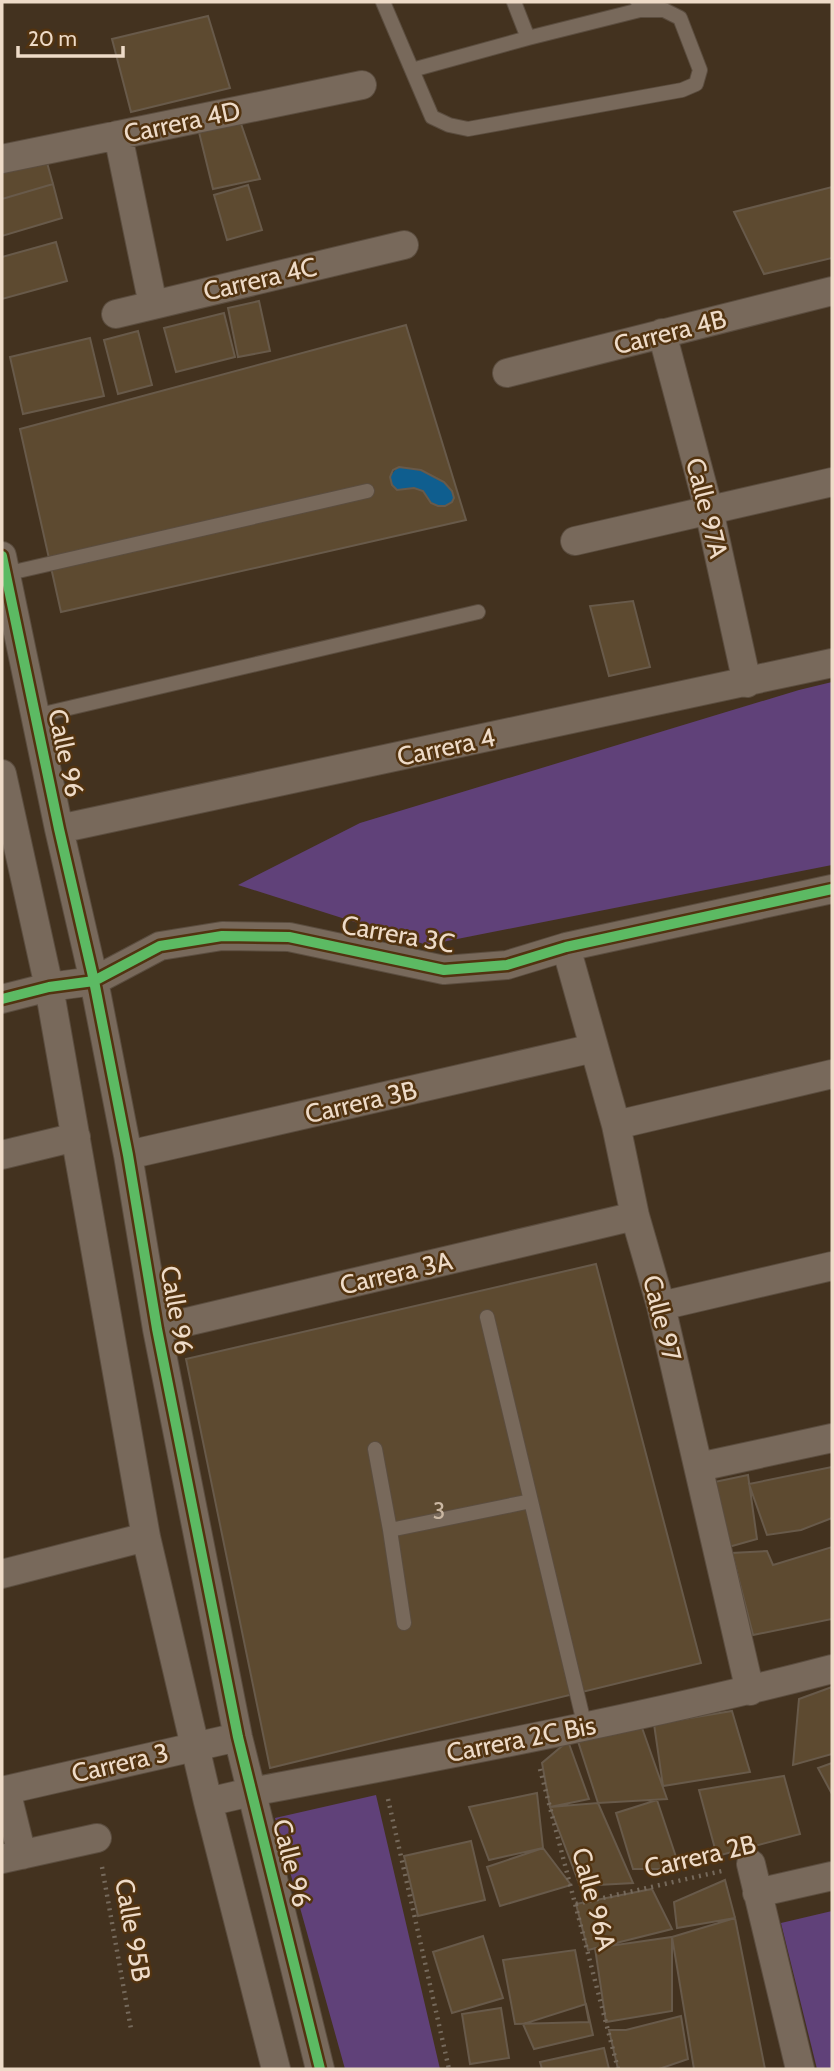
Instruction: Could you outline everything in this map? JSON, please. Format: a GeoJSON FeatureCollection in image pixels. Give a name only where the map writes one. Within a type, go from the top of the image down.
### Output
{"type":"FeatureCollection","features":[{"type":"Feature","properties":{"kind":"street","name":"Carrera 4D"},"geometry":{"type":"LineString","coordinates":[[2,159],[362,85]]}},
{"type":"Feature","properties":{"kind":"street"},"geometry":{"type":"LineString","coordinates":[[118,135],[153,305]]}},
{"type":"Feature","properties":{"kind":"street","name":"Carrera 4C"},"geometry":{"type":"LineString","coordinates":[[116,314],[404,245]]}},
{"type":"Feature","properties":{"kind":"street","name":"Carrera 4B"},"geometry":{"type":"LineString","coordinates":[[507,373],[832,291]]}},
{"type":"Feature","properties":{"kind":"street","name":"Calle 97A"},"geometry":{"type":"LineString","coordinates":[[662,333],[709,510],[747,683]]}},
{"type":"Feature","properties":{"kind":"street"},"geometry":{"type":"LineString","coordinates":[[575,541],[832,482]]}},
{"type":"Feature","properties":{"kind":"street","name":"Calle 96"},"geometry":{"type":"LineString","coordinates":[[4,565],[94,981],[128,1155],[157,1329],[238,1737],[320,2069]]}},
{"type":"Feature","properties":{"kind":"street","name":"Carrera 4"},"geometry":{"type":"LineString","coordinates":[[59,829],[832,663]]}},
{"type":"Feature","properties":{"kind":"street"},"geometry":{"type":"LineString","coordinates":[[2,774],[5,805],[49,987],[146,1537],[194,1746],[276,2069]]}},
{"type":"Feature","properties":{"kind":"street","name":"Carrera 3C"},"geometry":{"type":"LineString","coordinates":[[2,999],[49,987],[94,981],[160,946],[222,936],[289,937],[444,970],[507,964],[566,947],[832,888]]}},
{"type":"Feature","properties":{"kind":"street","name":"Calle 97"},"geometry":{"type":"LineString","coordinates":[[566,947],[616,1125],[635,1216],[661,1306],[750,1691]]}},
{"type":"Feature","properties":{"kind":"street","name":"Carrera 3B"},"geometry":{"type":"LineString","coordinates":[[128,1155],[594,1048]]}},
{"type":"Feature","properties":{"kind":"street"},"geometry":{"type":"LineString","coordinates":[[616,1125],[832,1074]]}},
{"type":"Feature","properties":{"kind":"street"},"geometry":{"type":"LineString","coordinates":[[2,1155],[76,1137]]}},
{"type":"Feature","properties":{"kind":"street","name":"Carrera 3A"},"geometry":{"type":"LineString","coordinates":[[157,1329],[635,1216]]}},
{"type":"Feature","properties":{"kind":"street"},"geometry":{"type":"LineString","coordinates":[[661,1306],[832,1266]]}},
{"type":"Feature","properties":{"kind":"street"},"geometry":{"type":"LineString","coordinates":[[699,1467],[832,1438]]}},
{"type":"Feature","properties":{"kind":"street"},"geometry":{"type":"LineString","coordinates":[[2,1574],[146,1537]]}},
{"type":"Feature","properties":{"kind":"street","name":"Carrera 2C Bis"},"geometry":{"type":"LineString","coordinates":[[208,1802],[532,1739],[750,1691],[832,1669]]}},
{"type":"Feature","properties":{"kind":"street","name":"Carrera 3"},"geometry":{"type":"LineString","coordinates":[[4,1790],[238,1737]]}},
{"type":"Feature","properties":{"kind":"street"},"geometry":{"type":"LineString","coordinates":[[4,1790],[12,1857],[97,1838]]}},
{"type":"Feature","properties":{"kind":"street"},"geometry":{"type":"LineString","coordinates":[[751,1864],[800,2069]]}},
{"type":"Feature","properties":{"kind":"street"},"geometry":{"type":"LineString","coordinates":[[757,1893],[832,1876]]}},
{"type":"Feature","properties":{"kind":"lane"},"geometry":{"type":"LineString","coordinates":[[383,2],[432,117],[449,125],[468,129],[682,90],[696,84],[701,70],[680,18],[664,10],[639,6],[412,70]]}},
{"type":"Feature","properties":{"kind":"lane"},"geometry":{"type":"LineString","coordinates":[[514,2],[528,38]]}},
{"type":"Feature","properties":{"kind":"lane"},"geometry":{"type":"LineString","coordinates":[[4,565],[367,491]]}},
{"type":"Feature","properties":{"kind":"lane"},"geometry":{"type":"LineString","coordinates":[[35,716],[478,612]]}},
{"type":"Feature","properties":{"kind":"lane"},"geometry":{"type":"LineString","coordinates":[[488,1317],[585,1727]]}},
{"type":"Feature","properties":{"kind":"lane"},"geometry":{"type":"LineString","coordinates":[[375,1449],[404,1623]]}},
{"type":"Feature","properties":{"kind":"lane"},"geometry":{"type":"LineString","coordinates":[[390,1530],[531,1501]]}},
{"type":"Feature","properties":{"kind":"path"},"geometry":{"type":"LineString","coordinates":[[381,1767],[449,2069]]}},
{"type":"Feature","properties":{"kind":"shaded area"},"geometry":{"type":"Polygon","coordinates":[[[832,682],[832,865],[427,945],[238,885],[360,823],[832,682]]]}},
{"type":"Feature","properties":{"kind":"shaded area"},"geometry":{"type":"Polygon","coordinates":[[[376,1795],[440,2069],[345,2069],[275,1818],[376,1795]]]}},
{"type":"Feature","properties":{"kind":"shaded area"},"geometry":{"type":"Polygon","coordinates":[[[832,1911],[832,2069],[817,2069],[781,1923],[832,1911]]]}},
{"type":"Feature","properties":{"kind":"water"},"geometry":{"type":"Polygon","coordinates":[[[399,467],[438,477],[450,487],[452,501],[441,506],[431,502],[423,491],[394,488],[390,479],[399,467]]]}},
{"type":"Feature","properties":{"kind":"building"},"geometry":{"type":"Polygon","coordinates":[[[208,16],[230,88],[131,112],[112,39],[208,16]]]}},
{"type":"Feature","properties":{"kind":"building"},"geometry":{"type":"Polygon","coordinates":[[[238,115],[260,179],[213,189],[197,124],[238,115]]]}},
{"type":"Feature","properties":{"kind":"building"},"geometry":{"type":"Polygon","coordinates":[[[44,152],[53,184],[2,199],[2,164],[44,152]]]}},
{"type":"Feature","properties":{"kind":"building"},"geometry":{"type":"Polygon","coordinates":[[[53,184],[62,218],[2,236],[2,199],[53,184]]]}},
{"type":"Feature","properties":{"kind":"building"},"geometry":{"type":"Polygon","coordinates":[[[248,185],[262,230],[227,240],[214,195],[248,185]]]}},
{"type":"Feature","properties":{"kind":"building"},"geometry":{"type":"Polygon","coordinates":[[[832,187],[832,258],[764,274],[734,212],[832,187]]]}},
{"type":"Feature","properties":{"kind":"building"},"geometry":{"type":"Polygon","coordinates":[[[56,242],[67,281],[2,299],[2,257],[56,242]]]}},
{"type":"Feature","properties":{"kind":"building"},"geometry":{"type":"Polygon","coordinates":[[[259,301],[270,351],[238,357],[228,308],[259,301]]]}},
{"type":"Feature","properties":{"kind":"building"},"geometry":{"type":"Polygon","coordinates":[[[224,313],[235,357],[176,372],[164,328],[224,313]]]}},
{"type":"Feature","properties":{"kind":"building"},"geometry":{"type":"Polygon","coordinates":[[[406,325],[466,520],[61,612],[20,429],[406,325]],[[399,467],[393,470],[390,477],[392,485],[397,490],[414,488],[423,491],[431,503],[438,506],[452,502],[452,491],[444,482],[421,470],[399,467]]]}},
{"type":"Feature","properties":{"kind":"building"},"geometry":{"type":"Polygon","coordinates":[[[138,331],[152,385],[118,394],[104,340],[138,331]]]}},
{"type":"Feature","properties":{"kind":"building"},"geometry":{"type":"Polygon","coordinates":[[[90,338],[104,396],[23,414],[10,357],[90,338]]]}},
{"type":"Feature","properties":{"kind":"building"},"geometry":{"type":"Polygon","coordinates":[[[633,601],[650,667],[609,676],[590,606],[633,601]]]}},
{"type":"Feature","properties":{"kind":"building"},"geometry":{"type":"Polygon","coordinates":[[[596,1264],[701,1663],[270,1768],[186,1359],[596,1264]]]}},
{"type":"Feature","properties":{"kind":"building"},"geometry":{"type":"Polygon","coordinates":[[[832,1467],[832,1518],[801,1530],[767,1535],[749,1484],[832,1467]]]}},
{"type":"Feature","properties":{"kind":"building"},"geometry":{"type":"Polygon","coordinates":[[[748,1475],[757,1539],[718,1550],[705,1484],[748,1475]]]}},
{"type":"Feature","properties":{"kind":"building"},"geometry":{"type":"Polygon","coordinates":[[[832,1547],[832,1619],[753,1635],[732,1553],[767,1551],[773,1565],[832,1547]]]}},
{"type":"Feature","properties":{"kind":"building"},"geometry":{"type":"Polygon","coordinates":[[[832,1687],[832,1754],[793,1765],[799,1699],[832,1687]]]}},
{"type":"Feature","properties":{"kind":"building"},"geometry":{"type":"Polygon","coordinates":[[[732,1711],[750,1772],[663,1786],[654,1724],[732,1711]]]}},
{"type":"Feature","properties":{"kind":"building"},"geometry":{"type":"Polygon","coordinates":[[[640,1722],[667,1799],[598,1803],[575,1732],[640,1722]]]}},
{"type":"Feature","properties":{"kind":"building"},"geometry":{"type":"Polygon","coordinates":[[[568,1741],[589,1799],[550,1807],[542,1763],[568,1741]]]}},
{"type":"Feature","properties":{"kind":"building"},"geometry":{"type":"Polygon","coordinates":[[[832,1763],[832,1794],[818,1768],[832,1763]]]}},
{"type":"Feature","properties":{"kind":"building"},"geometry":{"type":"Polygon","coordinates":[[[784,1776],[800,1834],[717,1856],[699,1790],[784,1776]]]}},
{"type":"Feature","properties":{"kind":"building"},"geometry":{"type":"Polygon","coordinates":[[[537,1793],[543,1848],[489,1860],[469,1807],[537,1793]]]}},
{"type":"Feature","properties":{"kind":"building"},"geometry":{"type":"Polygon","coordinates":[[[657,1800],[680,1869],[633,1869],[616,1813],[657,1800]]]}},
{"type":"Feature","properties":{"kind":"building"},"geometry":{"type":"Polygon","coordinates":[[[598,1803],[633,1883],[580,1886],[550,1807],[598,1803]]]}},
{"type":"Feature","properties":{"kind":"building"},"geometry":{"type":"Polygon","coordinates":[[[471,1841],[485,1900],[418,1916],[404,1856],[471,1841]]]}},
{"type":"Feature","properties":{"kind":"building"},"geometry":{"type":"Polygon","coordinates":[[[543,1848],[571,1885],[500,1906],[487,1867],[543,1848]]]}},
{"type":"Feature","properties":{"kind":"building"},"geometry":{"type":"Polygon","coordinates":[[[725,1880],[735,1918],[677,1928],[674,1902],[725,1880]]]}},
{"type":"Feature","properties":{"kind":"building"},"geometry":{"type":"Polygon","coordinates":[[[652,1889],[672,1929],[588,1950],[576,1904],[652,1889]]]}},
{"type":"Feature","properties":{"kind":"building"},"geometry":{"type":"Polygon","coordinates":[[[735,1918],[765,2069],[694,2069],[672,1937],[735,1918]]]}},
{"type":"Feature","properties":{"kind":"building"},"geometry":{"type":"Polygon","coordinates":[[[483,1936],[503,1998],[452,2013],[433,1952],[483,1936]]]}},
{"type":"Feature","properties":{"kind":"building"},"geometry":{"type":"Polygon","coordinates":[[[672,1937],[672,2011],[606,2022],[595,1948],[672,1937]]]}},
{"type":"Feature","properties":{"kind":"building"},"geometry":{"type":"Polygon","coordinates":[[[575,1950],[589,2022],[515,2024],[503,1960],[575,1950]]]}},
{"type":"Feature","properties":{"kind":"building"},"geometry":{"type":"Polygon","coordinates":[[[586,2004],[593,2035],[534,2049],[523,2024],[586,2004]]]}},
{"type":"Feature","properties":{"kind":"building"},"geometry":{"type":"Polygon","coordinates":[[[501,2008],[509,2058],[470,2064],[462,2014],[501,2008]]]}},
{"type":"Feature","properties":{"kind":"building"},"geometry":{"type":"Polygon","coordinates":[[[681,2016],[688,2059],[659,2069],[618,2069],[609,2030],[626,2030],[681,2016]]]}},
{"type":"Feature","properties":{"kind":"building"},"geometry":{"type":"Polygon","coordinates":[[[604,2048],[609,2069],[542,2069],[540,2062],[604,2048]]]}},
{"type":"Feature","properties":{"kind":"cycle path"},"geometry":{"type":"LineString","coordinates":[[2,556],[94,981],[128,1155],[157,1329],[238,1737],[320,2069]]}},
{"type":"Feature","properties":{"kind":"cycle path"},"geometry":{"type":"LineString","coordinates":[[2,999],[49,987],[94,981],[160,946],[222,936],[289,937],[444,970],[507,965],[566,947],[832,889]]}}]}
